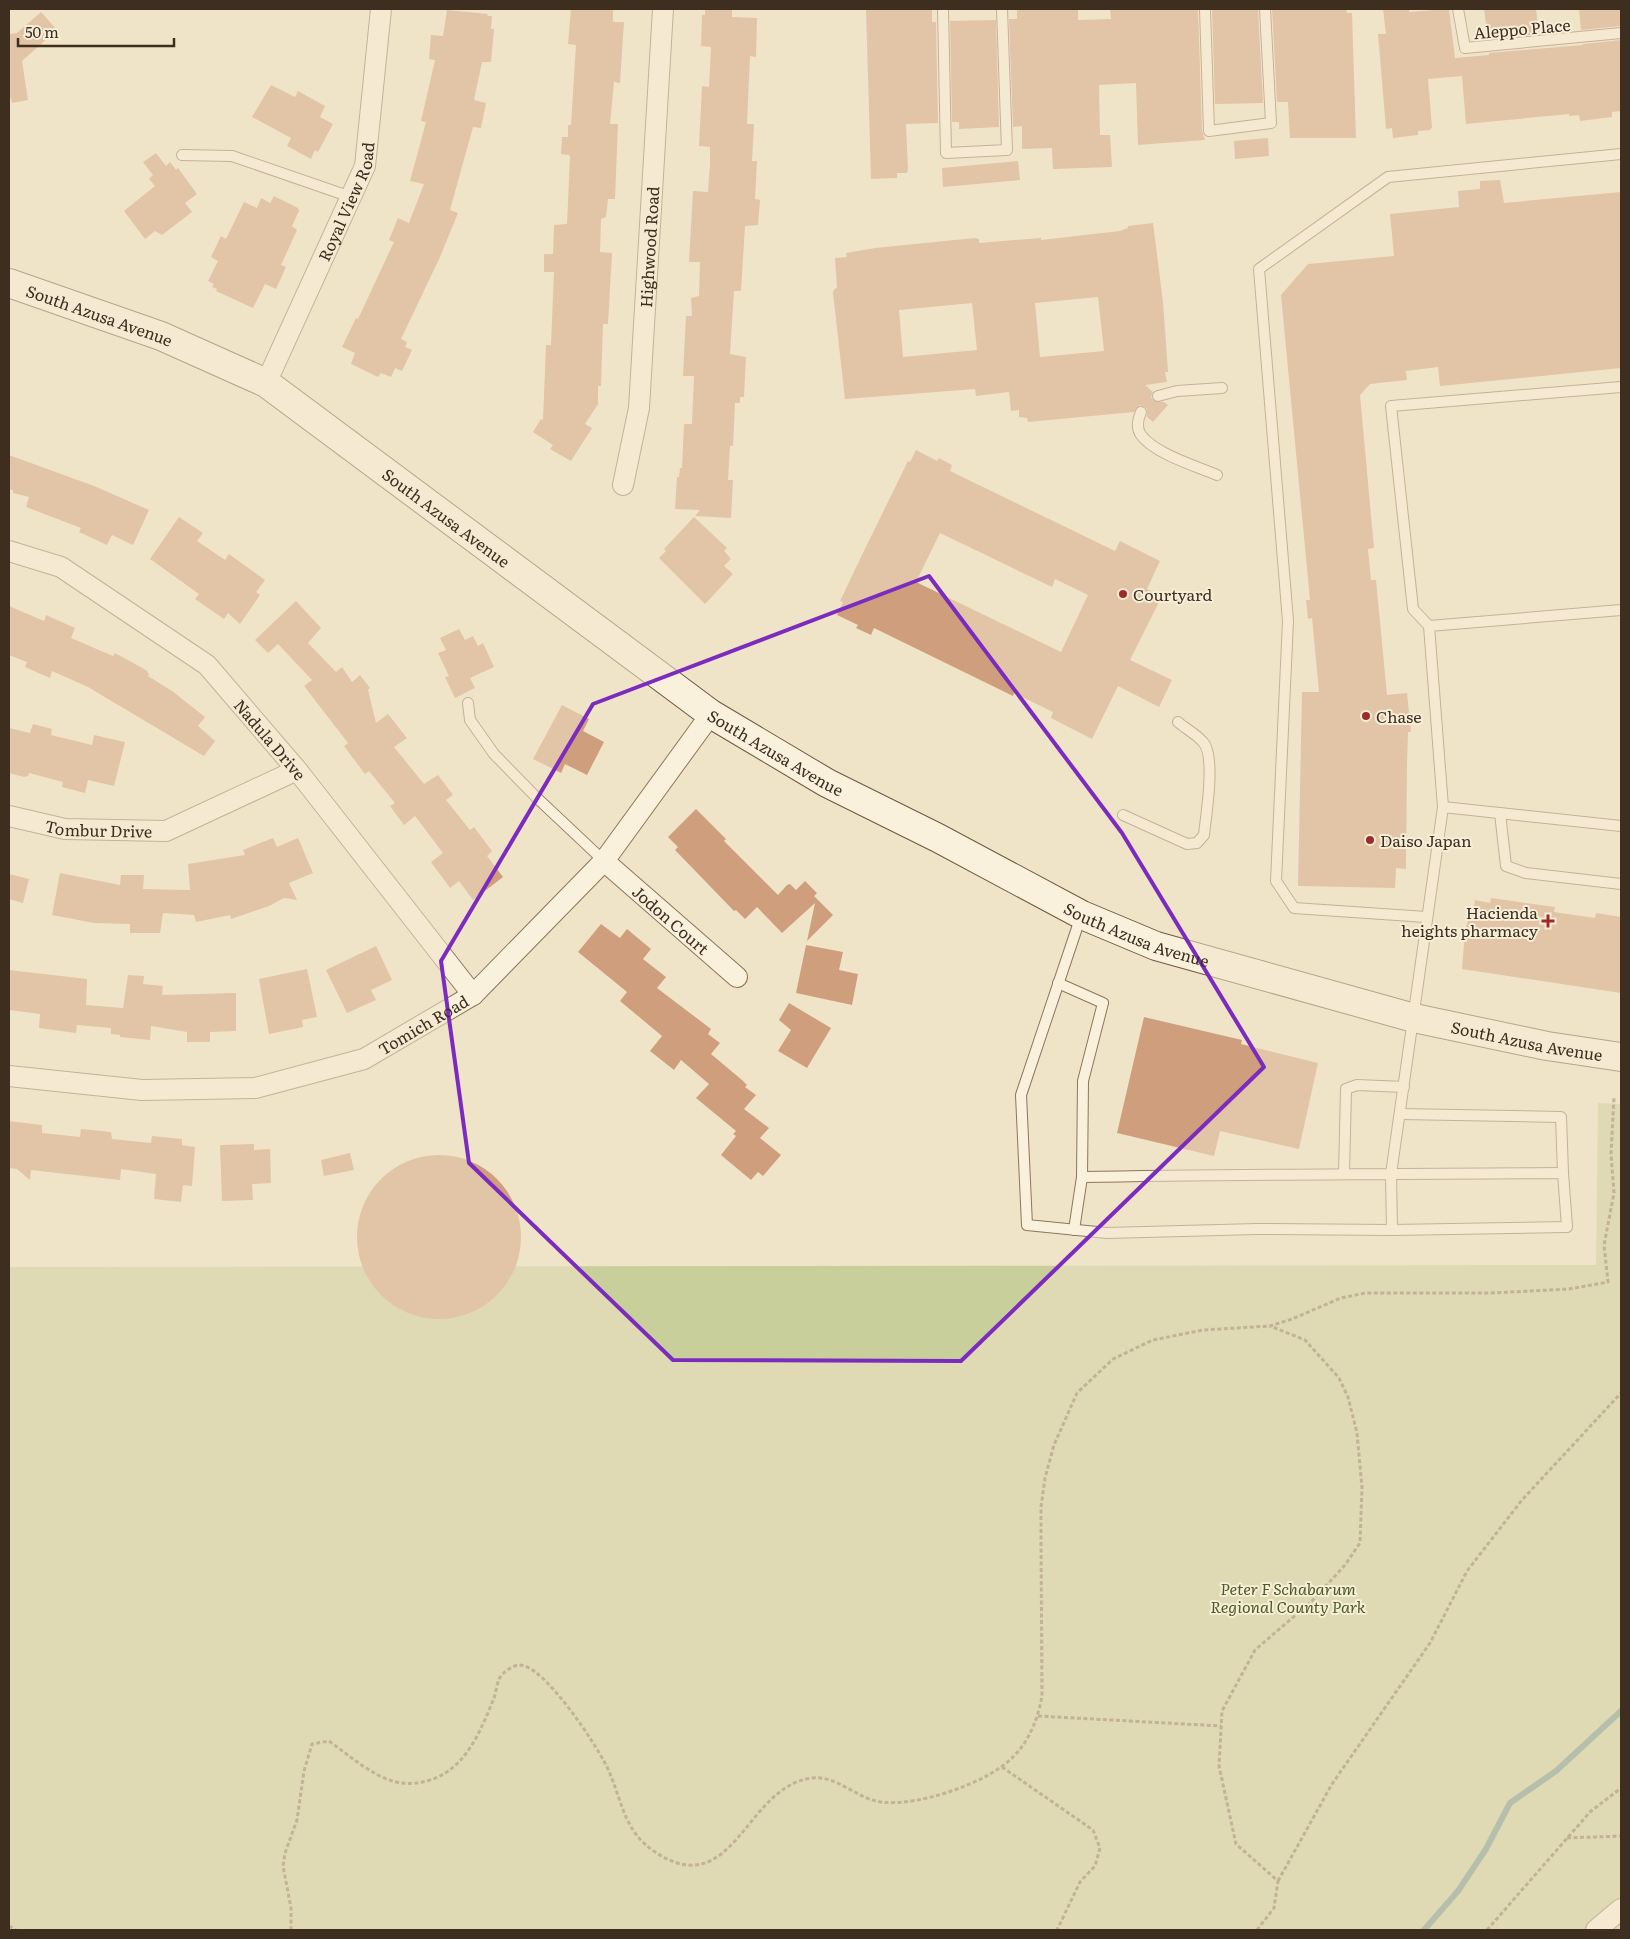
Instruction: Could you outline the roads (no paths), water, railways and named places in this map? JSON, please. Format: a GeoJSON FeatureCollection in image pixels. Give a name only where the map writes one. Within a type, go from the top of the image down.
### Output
{"type":"FeatureCollection","features":[{"type":"Feature","properties":{"kind":"street","name":"Royal View Road"},"geometry":{"type":"LineString","coordinates":[[266,383],[365,166],[381,9]]}},
{"type":"Feature","properties":{"kind":"street","name":"Highwood Road"},"geometry":{"type":"LineString","coordinates":[[623,485],[639,408],[663,9]]}},
{"type":"Feature","properties":{"kind":"street","name":"South Azusa Avenue"},"geometry":{"type":"LineString","coordinates":[[9,282],[162,336],[266,383],[711,714],[827,783],[938,838],[1082,915],[1156,946],[1414,1018],[1547,1046],[1621,1057]]}},
{"type":"Feature","properties":{"kind":"street","name":"Nadula Drive"},"geometry":{"type":"LineString","coordinates":[[9,551],[61,567],[206,665],[297,770],[474,995]]}},
{"type":"Feature","properties":{"kind":"street","name":"Tomich Road"},"geometry":{"type":"LineString","coordinates":[[9,1076],[142,1090],[255,1088],[364,1059],[474,995],[604,861],[711,714]]}},
{"type":"Feature","properties":{"kind":"street","name":"Tombur Drive"},"geometry":{"type":"LineString","coordinates":[[9,816],[65,829],[166,831],[297,770]]}},
{"type":"Feature","properties":{"kind":"street","name":"Jodon Court"},"geometry":{"type":"LineString","coordinates":[[604,861],[737,978]]}},
{"type":"Feature","properties":{"kind":"street"},"geometry":{"type":"LineString","coordinates":[[1596,1930],[1621,1909]]}},
{"type":"Feature","properties":{"kind":"lane"},"geometry":{"type":"LineString","coordinates":[[942,9],[946,153],[1006,150],[1002,9]]}},
{"type":"Feature","properties":{"kind":"lane"},"geometry":{"type":"LineString","coordinates":[[1205,9],[1210,131],[1271,123],[1265,9]]}},
{"type":"Feature","properties":{"kind":"lane","name":"Aleppo Place"},"geometry":{"type":"LineString","coordinates":[[1458,9],[1465,48],[1621,34]]}},
{"type":"Feature","properties":{"kind":"lane"},"geometry":{"type":"LineString","coordinates":[[1426,917],[1294,908],[1276,881],[1288,621],[1259,269],[1388,177],[1621,154]]}},
{"type":"Feature","properties":{"kind":"lane"},"geometry":{"type":"LineString","coordinates":[[182,156],[232,156],[351,197]]}},
{"type":"Feature","properties":{"kind":"lane"},"geometry":{"type":"LineString","coordinates":[[1392,1230],[1391,1174],[1443,807],[1429,626],[1412,609],[1391,406],[1621,387]]}},
{"type":"Feature","properties":{"kind":"lane"},"geometry":{"type":"LineString","coordinates":[[1158,396],[1177,391],[1222,388]]}},
{"type":"Feature","properties":{"kind":"lane"},"geometry":{"type":"LineString","coordinates":[[1141,412],[1137,425],[1140,434],[1151,444],[1171,456],[1217,475]]}},
{"type":"Feature","properties":{"kind":"lane"},"geometry":{"type":"LineString","coordinates":[[1429,626],[1621,610]]}},
{"type":"Feature","properties":{"kind":"lane"},"geometry":{"type":"LineString","coordinates":[[468,703],[470,720],[494,754],[536,797],[604,861]]}},
{"type":"Feature","properties":{"kind":"lane"},"geometry":{"type":"LineString","coordinates":[[1123,815],[1187,844],[1198,844],[1204,835],[1209,769],[1208,751],[1204,742],[1178,722]]}},
{"type":"Feature","properties":{"kind":"lane"},"geometry":{"type":"LineString","coordinates":[[1443,807],[1621,826]]}},
{"type":"Feature","properties":{"kind":"lane"},"geometry":{"type":"LineString","coordinates":[[1500,813],[1506,866],[1526,873],[1621,884]]}},
{"type":"Feature","properties":{"kind":"lane"},"geometry":{"type":"LineString","coordinates":[[1082,915],[1021,1095],[1027,1225],[1108,1233],[1257,1229],[1392,1230],[1567,1227],[1560,1117],[1400,1114]]}},
{"type":"Feature","properties":{"kind":"lane"},"geometry":{"type":"LineString","coordinates":[[1058,983],[1103,1003],[1083,1081],[1082,1176],[1074,1230]]}},
{"type":"Feature","properties":{"kind":"lane"},"geometry":{"type":"LineString","coordinates":[[1344,1174],[1346,1089],[1357,1085],[1404,1087]]}},
{"type":"Feature","properties":{"kind":"lane"},"geometry":{"type":"LineString","coordinates":[[1082,1176],[1563,1173]]}},
{"type":"Feature","properties":{"kind":"waterway"},"geometry":{"type":"LineString","coordinates":[[1424,1930],[1458,1891],[1486,1849],[1510,1803],[1556,1771],[1621,1711]]}},
{"type":"Feature","properties":{"kind":"place","name":"Courtyard"},"geometry":{"type":"Point","coordinates":[1123,594]}},
{"type":"Feature","properties":{"kind":"place","name":"Chase"},"geometry":{"type":"Point","coordinates":[1366,716]}},
{"type":"Feature","properties":{"kind":"place","name":"Daiso Japan"},"geometry":{"type":"Point","coordinates":[1370,840]}},
{"type":"Feature","properties":{"kind":"place","name":"Hacienda heights pharmacy"},"geometry":{"type":"Point","coordinates":[1548,921]}},
{"type":"Feature","properties":{"kind":"park label","name":"Peter F Schabarum Regional County Park"},"geometry":{"type":"Point","coordinates":[1288,1597]}}]}
